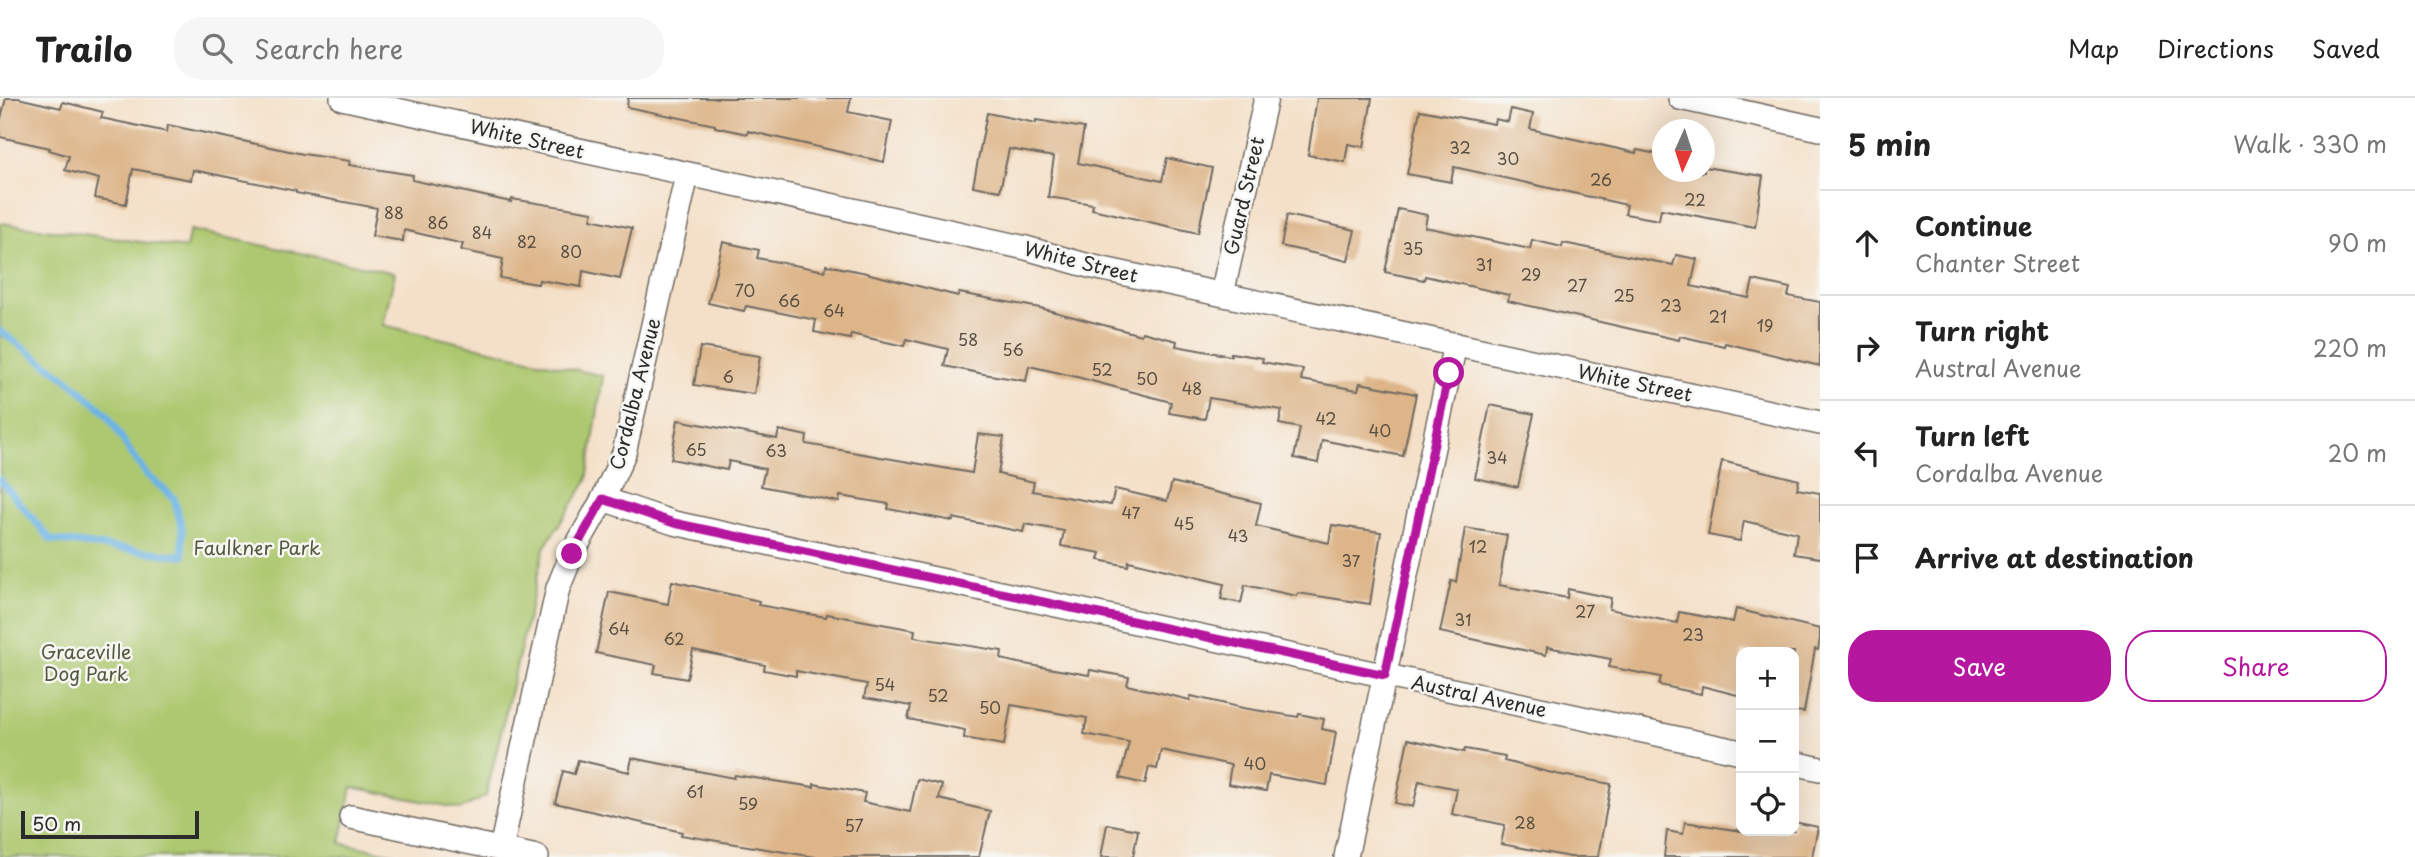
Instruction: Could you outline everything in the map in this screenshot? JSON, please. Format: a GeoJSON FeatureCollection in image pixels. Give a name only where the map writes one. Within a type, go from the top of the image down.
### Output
{"type":"FeatureCollection","features":[{"type":"Feature","properties":{"kind":"street","name":"White Street"},"geometry":{"type":"LineString","coordinates":[[342,98],[1222,294],[1820,423]]}},
{"type":"Feature","properties":{"kind":"street","name":"Guard Street"},"geometry":{"type":"LineString","coordinates":[[1222,294],[1266,98]]}},
{"type":"Feature","properties":{"kind":"street"},"geometry":{"type":"LineString","coordinates":[[1680,98],[1820,129]]}},
{"type":"Feature","properties":{"kind":"street","name":"Cordalba Avenue"},"geometry":{"type":"LineString","coordinates":[[501,849],[558,588],[572,554],[616,474],[627,444],[687,175]]}},
{"type":"Feature","properties":{"kind":"street"},"geometry":{"type":"LineString","coordinates":[[1346,857],[1455,344]]}},
{"type":"Feature","properties":{"kind":"street","name":"Austral Avenue"},"geometry":{"type":"LineString","coordinates":[[603,499],[674,523],[1736,751]]}},
{"type":"Feature","properties":{"kind":"street"},"geometry":{"type":"LineString","coordinates":[[1799,764],[1820,769]]}},
{"type":"Feature","properties":{"kind":"street"},"geometry":{"type":"LineString","coordinates":[[351,817],[537,857]]}},
{"type":"Feature","properties":{"kind":"green space","name":"Faulkner Park"},"geometry":{"type":"Polygon","coordinates":[[[0,223],[186,248],[190,230],[395,273],[383,325],[603,376],[587,481],[544,548],[486,796],[461,809],[352,787],[340,843],[409,857],[0,857],[0,223]]]}},
{"type":"Feature","properties":{"kind":"building"},"geometry":{"type":"Polygon","coordinates":[[[6,98],[18,98],[61,108],[63,102],[103,112],[101,118],[167,132],[168,125],[303,154],[350,161],[349,165],[413,175],[412,180],[511,202],[512,199],[593,212],[591,219],[632,228],[620,279],[583,271],[581,287],[539,280],[538,284],[500,278],[503,259],[461,250],[463,244],[404,230],[403,241],[372,236],[377,208],[193,170],[191,180],[133,169],[126,204],[95,198],[99,179],[65,170],[69,156],[49,150],[50,148],[0,137],[0,122],[6,98]]]}},
{"type":"Feature","properties":{"kind":"building"},"geometry":{"type":"Polygon","coordinates":[[[628,98],[851,98],[848,112],[892,121],[884,162],[627,107],[628,98]]]}},
{"type":"Feature","properties":{"kind":"building"},"geometry":{"type":"Polygon","coordinates":[[[1317,98],[1372,98],[1364,147],[1348,144],[1345,162],[1308,155],[1317,98]]]}},
{"type":"Feature","properties":{"kind":"building"},"geometry":{"type":"Polygon","coordinates":[[[1511,109],[1533,114],[1530,129],[1636,153],[1637,150],[1652,153],[1652,182],[1715,182],[1715,169],[1763,176],[1755,227],[1661,209],[1659,220],[1625,214],[1627,205],[1454,167],[1451,182],[1407,174],[1420,110],[1494,124],[1495,119],[1508,122],[1511,109]]]}},
{"type":"Feature","properties":{"kind":"building"},"geometry":{"type":"Polygon","coordinates":[[[987,113],[1036,123],[1036,120],[1084,128],[1078,163],[1162,181],[1167,158],[1212,168],[1198,233],[1092,209],[1093,204],[1048,197],[1054,157],[1009,149],[1000,191],[973,186],[987,113]]]}},
{"type":"Feature","properties":{"kind":"building"},"geometry":{"type":"Polygon","coordinates":[[[1398,209],[1427,215],[1425,227],[1530,249],[1532,240],[1562,247],[1563,243],[1673,265],[1676,255],[1697,259],[1691,286],[1749,298],[1753,280],[1790,288],[1788,296],[1820,302],[1820,366],[1725,343],[1724,346],[1680,336],[1679,340],[1508,301],[1509,295],[1425,276],[1424,280],[1385,272],[1398,209]]]}},
{"type":"Feature","properties":{"kind":"building"},"geometry":{"type":"Polygon","coordinates":[[[1287,215],[1355,230],[1348,261],[1281,246],[1287,215]]]}},
{"type":"Feature","properties":{"kind":"building"},"geometry":{"type":"Polygon","coordinates":[[[723,242],[759,250],[757,258],[825,271],[826,265],[862,272],[958,296],[959,293],[1040,308],[1141,335],[1142,332],[1177,341],[1176,346],[1231,356],[1231,353],[1263,358],[1262,362],[1303,369],[1301,380],[1358,390],[1360,383],[1416,394],[1403,456],[1322,440],[1318,463],[1294,458],[1300,428],[1279,424],[1282,410],[1209,398],[1205,419],[1169,413],[1171,402],[1073,376],[1029,366],[1026,381],[944,366],[948,349],[906,339],[904,346],[851,334],[850,339],[814,332],[816,320],[746,306],[744,311],[708,303],[723,242]]]}},
{"type":"Feature","properties":{"kind":"building"},"geometry":{"type":"Polygon","coordinates":[[[700,347],[760,356],[754,394],[694,385],[700,347]]]}},
{"type":"Feature","properties":{"kind":"building"},"geometry":{"type":"Polygon","coordinates":[[[1490,405],[1534,414],[1518,487],[1475,478],[1490,405]]]}},
{"type":"Feature","properties":{"kind":"building"},"geometry":{"type":"Polygon","coordinates":[[[678,420],[777,439],[779,430],[807,436],[806,444],[972,473],[978,434],[1004,437],[998,474],[1034,482],[1032,491],[1111,505],[1115,489],[1167,501],[1172,482],[1261,503],[1256,526],[1329,543],[1332,525],[1381,532],[1370,604],[1298,593],[1297,596],[1245,585],[1241,603],[1221,599],[1224,584],[1129,561],[1128,566],[1099,560],[1101,553],[1061,546],[1064,531],[1025,524],[1023,532],[888,509],[889,504],[840,496],[839,502],[761,486],[765,469],[729,461],[727,470],[671,459],[678,420]]]}},
{"type":"Feature","properties":{"kind":"building"},"geometry":{"type":"Polygon","coordinates":[[[1722,461],[1799,480],[1797,489],[1820,493],[1820,558],[1794,554],[1797,533],[1744,521],[1740,541],[1708,535],[1722,461]]]}},
{"type":"Feature","properties":{"kind":"building"},"geometry":{"type":"Polygon","coordinates":[[[1465,528],[1507,535],[1499,585],[1567,598],[1568,589],[1611,598],[1609,609],[1677,623],[1679,612],[1733,622],[1736,609],[1820,629],[1804,712],[1799,712],[1799,647],[1736,647],[1736,695],[1702,686],[1701,694],[1659,685],[1661,677],[1609,667],[1611,659],[1547,647],[1546,655],[1440,632],[1451,581],[1456,582],[1465,528]]]}},
{"type":"Feature","properties":{"kind":"building"},"geometry":{"type":"Polygon","coordinates":[[[672,581],[759,601],[758,605],[915,630],[914,637],[1002,651],[1001,659],[1018,663],[1089,675],[1090,670],[1129,677],[1127,685],[1190,700],[1191,696],[1243,708],[1324,719],[1322,729],[1336,732],[1327,785],[1269,775],[1266,791],[1228,784],[1231,765],[1161,750],[1157,769],[1149,767],[1145,784],[1120,778],[1129,742],[1084,734],[1087,718],[1011,705],[1004,745],[964,738],[965,730],[908,719],[911,706],[864,698],[867,684],[796,671],[796,676],[764,670],[765,665],[693,650],[687,679],[654,673],[656,665],[596,653],[609,592],[668,604],[672,581]]]}},
{"type":"Feature","properties":{"kind":"building"},"geometry":{"type":"Polygon","coordinates":[[[1408,739],[1464,752],[1465,749],[1505,756],[1504,761],[1611,784],[1598,857],[1570,857],[1501,844],[1505,825],[1452,814],[1457,789],[1419,781],[1413,807],[1395,803],[1408,739]]]}},
{"type":"Feature","properties":{"kind":"building"},"geometry":{"type":"Polygon","coordinates":[[[632,758],[734,778],[735,775],[814,787],[814,784],[865,793],[863,802],[910,812],[917,779],[942,785],[939,799],[990,811],[979,857],[815,857],[681,835],[682,832],[555,803],[563,771],[574,774],[578,760],[629,772],[632,758]]]}},
{"type":"Feature","properties":{"kind":"building"},"geometry":{"type":"Polygon","coordinates":[[[1685,822],[1736,830],[1736,836],[1799,836],[1799,823],[1818,827],[1812,857],[1664,857],[1667,831],[1683,834],[1685,822]]]}},
{"type":"Feature","properties":{"kind":"building"},"geometry":{"type":"Polygon","coordinates":[[[1107,824],[1138,830],[1133,857],[1101,857],[1107,824]]]}},
{"type":"Feature","properties":{"kind":"waterway"},"geometry":{"type":"LineString","coordinates":[[0,331],[70,381],[107,414],[147,475],[174,498],[182,528],[183,556],[51,540],[0,480]]}},
{"type":"Feature","properties":{"kind":"route"},"geometry":{"type":"LineString","coordinates":[[572,554],[603,499],[660,520],[1385,675],[1449,373]]}},
{"type":"Feature","properties":{"kind":"park label","name":"Graceville Dog Park"},"geometry":{"type":"Point","coordinates":[86,663]}}]}
